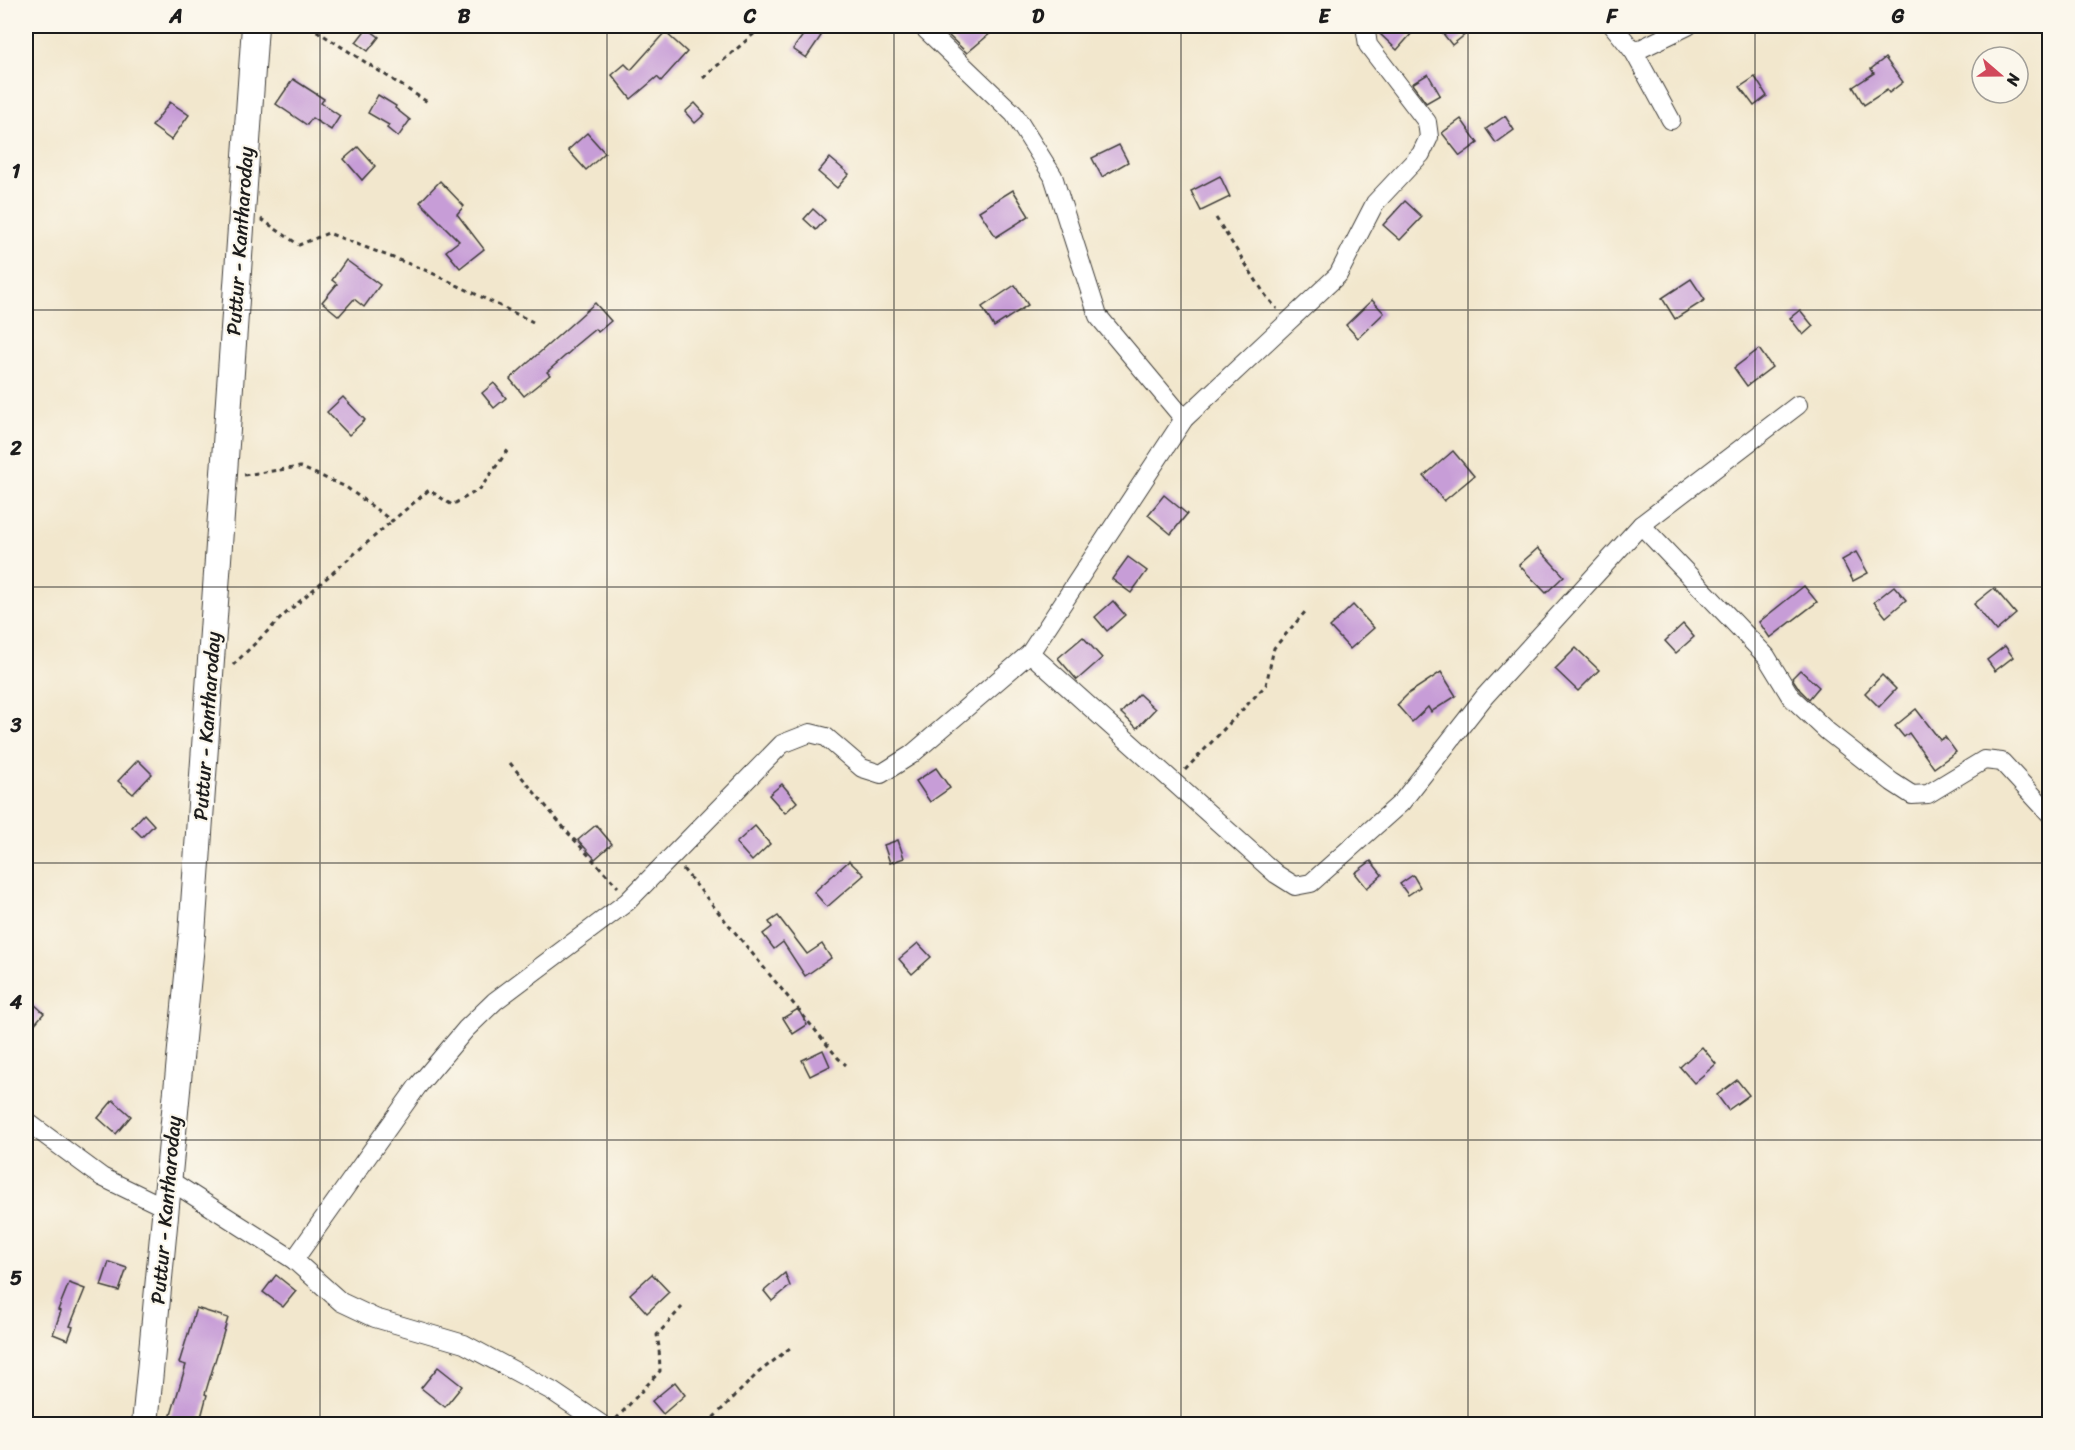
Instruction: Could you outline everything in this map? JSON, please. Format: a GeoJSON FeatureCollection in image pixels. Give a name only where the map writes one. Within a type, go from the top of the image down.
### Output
{"type":"FeatureCollection","features":[{"type":"Feature","properties":{"kind":"main road","name":"Puttur - Kantharoday"},"geometry":{"type":"LineString","coordinates":[[145,1425],[192,934],[255,26]]}},
{"type":"Feature","properties":{"kind":"street"},"geometry":{"type":"LineString","coordinates":[[922,26],[1014,114],[1053,176],[1098,316],[1184,419]]}},
{"type":"Feature","properties":{"kind":"street"},"geometry":{"type":"LineString","coordinates":[[294,1260],[417,1087],[466,1029],[495,1001],[630,900],[782,744],[810,733],[826,737],[862,768],[881,774],[911,755],[1030,653],[1184,419],[1338,275],[1375,203],[1421,154],[1429,137],[1426,122],[1368,45],[1365,26]]}},
{"type":"Feature","properties":{"kind":"street"},"geometry":{"type":"LineString","coordinates":[[1613,26],[1634,52],[1671,120]]}},
{"type":"Feature","properties":{"kind":"street"},"geometry":{"type":"LineString","coordinates":[[1634,52],[1688,26]]}},
{"type":"Feature","properties":{"kind":"street"},"geometry":{"type":"LineString","coordinates":[[1030,653],[1276,874],[1295,886],[1311,883],[1401,803],[1485,696],[1641,525],[1798,405]]}},
{"type":"Feature","properties":{"kind":"street"},"geometry":{"type":"LineString","coordinates":[[1641,525],[1766,656],[1791,697],[1827,730],[1892,782],[1912,795],[1928,794],[1984,760],[2002,762],[2049,814]]}},
{"type":"Feature","properties":{"kind":"street"},"geometry":{"type":"LineString","coordinates":[[26,1121],[102,1177],[166,1208]]}},
{"type":"Feature","properties":{"kind":"street"},"geometry":{"type":"LineString","coordinates":[[168,1180],[294,1260],[341,1302],[375,1318],[464,1344],[552,1391],[601,1425]]}},
{"type":"Feature","properties":{"kind":"path"},"geometry":{"type":"LineString","coordinates":[[309,26],[429,103]]}},
{"type":"Feature","properties":{"kind":"path"},"geometry":{"type":"LineString","coordinates":[[703,78],[763,26]]}},
{"type":"Feature","properties":{"kind":"path"},"geometry":{"type":"LineString","coordinates":[[243,206],[299,245],[328,233],[430,272],[517,312],[533,322]]}},
{"type":"Feature","properties":{"kind":"path"},"geometry":{"type":"LineString","coordinates":[[1216,218],[1266,296],[1288,322]]}},
{"type":"Feature","properties":{"kind":"path"},"geometry":{"type":"LineString","coordinates":[[209,686],[283,616],[429,490],[452,506],[480,489],[508,450]]}},
{"type":"Feature","properties":{"kind":"path"},"geometry":{"type":"LineString","coordinates":[[224,478],[300,467],[346,487],[392,521]]}},
{"type":"Feature","properties":{"kind":"path"},"geometry":{"type":"LineString","coordinates":[[1174,782],[1266,685],[1274,648],[1305,612]]}},
{"type":"Feature","properties":{"kind":"path"},"geometry":{"type":"LineString","coordinates":[[510,763],[569,834],[630,900]]}},
{"type":"Feature","properties":{"kind":"path"},"geometry":{"type":"LineString","coordinates":[[672,856],[846,1065]]}},
{"type":"Feature","properties":{"kind":"path"},"geometry":{"type":"LineString","coordinates":[[611,1425],[660,1371],[657,1335],[682,1307]]}},
{"type":"Feature","properties":{"kind":"path"},"geometry":{"type":"LineString","coordinates":[[707,1425],[758,1373],[790,1348]]}},
{"type":"Feature","properties":{"kind":"building"},"geometry":{"type":"Polygon","coordinates":[[[954,26],[999,26],[967,53],[946,33],[954,26]]]}},
{"type":"Feature","properties":{"kind":"building"},"geometry":{"type":"Polygon","coordinates":[[[1376,26],[1404,26],[1412,33],[1397,50],[1377,31],[1376,26]]]}},
{"type":"Feature","properties":{"kind":"building"},"geometry":{"type":"Polygon","coordinates":[[[1437,26],[1476,26],[1452,45],[1437,26]]]}},
{"type":"Feature","properties":{"kind":"building"},"geometry":{"type":"Polygon","coordinates":[[[809,27],[821,36],[806,58],[793,49],[809,27]]]}},
{"type":"Feature","properties":{"kind":"building"},"geometry":{"type":"Polygon","coordinates":[[[367,28],[379,37],[368,51],[356,42],[367,28]]]}},
{"type":"Feature","properties":{"kind":"building"},"geometry":{"type":"Polygon","coordinates":[[[665,32],[687,52],[661,81],[657,77],[631,99],[612,75],[625,64],[631,70],[665,32]]]}},
{"type":"Feature","properties":{"kind":"building"},"geometry":{"type":"Polygon","coordinates":[[[1885,58],[1903,82],[1889,93],[1887,90],[1864,105],[1853,87],[1874,73],[1871,69],[1885,58]]]}},
{"type":"Feature","properties":{"kind":"building"},"geometry":{"type":"Polygon","coordinates":[[[1428,74],[1440,95],[1426,103],[1412,84],[1428,74]]]}},
{"type":"Feature","properties":{"kind":"building"},"geometry":{"type":"Polygon","coordinates":[[[1755,77],[1767,96],[1754,106],[1740,87],[1755,77]]]}},
{"type":"Feature","properties":{"kind":"building"},"geometry":{"type":"Polygon","coordinates":[[[293,79],[324,99],[321,103],[340,116],[331,130],[312,118],[307,125],[276,104],[293,79]]]}},
{"type":"Feature","properties":{"kind":"building"},"geometry":{"type":"Polygon","coordinates":[[[378,95],[396,106],[395,108],[410,120],[398,137],[387,128],[389,125],[368,113],[378,95]]]}},
{"type":"Feature","properties":{"kind":"building"},"geometry":{"type":"Polygon","coordinates":[[[170,102],[189,115],[171,140],[152,126],[170,102]]]}},
{"type":"Feature","properties":{"kind":"building"},"geometry":{"type":"Polygon","coordinates":[[[695,103],[705,114],[695,123],[685,112],[695,103]]]}},
{"type":"Feature","properties":{"kind":"building"},"geometry":{"type":"Polygon","coordinates":[[[1505,116],[1514,130],[1496,143],[1486,129],[1505,116]]]}},
{"type":"Feature","properties":{"kind":"building"},"geometry":{"type":"Polygon","coordinates":[[[1461,119],[1478,143],[1460,156],[1442,133],[1461,119]]]}},
{"type":"Feature","properties":{"kind":"building"},"geometry":{"type":"Polygon","coordinates":[[[587,133],[605,153],[586,170],[568,150],[587,133]]]}},
{"type":"Feature","properties":{"kind":"building"},"geometry":{"type":"Polygon","coordinates":[[[1119,145],[1128,162],[1102,177],[1092,158],[1119,145]]]}},
{"type":"Feature","properties":{"kind":"building"},"geometry":{"type":"Polygon","coordinates":[[[358,147],[375,166],[362,180],[344,159],[358,147]]]}},
{"type":"Feature","properties":{"kind":"building"},"geometry":{"type":"Polygon","coordinates":[[[830,158],[849,174],[837,188],[818,172],[830,158]]]}},
{"type":"Feature","properties":{"kind":"building"},"geometry":{"type":"Polygon","coordinates":[[[1220,176],[1230,197],[1201,211],[1191,191],[1220,176]]]}},
{"type":"Feature","properties":{"kind":"building"},"geometry":{"type":"Polygon","coordinates":[[[440,181],[464,206],[457,214],[484,249],[460,268],[446,251],[459,241],[420,202],[440,181]]]}},
{"type":"Feature","properties":{"kind":"building"},"geometry":{"type":"Polygon","coordinates":[[[1013,190],[1029,216],[996,237],[979,211],[1013,190]]]}},
{"type":"Feature","properties":{"kind":"building"},"geometry":{"type":"Polygon","coordinates":[[[1405,201],[1422,217],[1400,240],[1383,225],[1405,201]]]}},
{"type":"Feature","properties":{"kind":"building"},"geometry":{"type":"Polygon","coordinates":[[[813,209],[825,220],[816,230],[804,219],[813,209]]]}},
{"type":"Feature","properties":{"kind":"building"},"geometry":{"type":"Polygon","coordinates":[[[346,260],[380,285],[364,307],[354,299],[339,316],[322,302],[337,284],[332,280],[346,260]]]}},
{"type":"Feature","properties":{"kind":"building"},"geometry":{"type":"Polygon","coordinates":[[[1691,279],[1705,300],[1675,319],[1662,298],[1691,279]]]}},
{"type":"Feature","properties":{"kind":"building"},"geometry":{"type":"Polygon","coordinates":[[[1015,285],[1028,305],[994,327],[982,307],[1015,285]]]}},
{"type":"Feature","properties":{"kind":"building"},"geometry":{"type":"Polygon","coordinates":[[[1372,300],[1384,313],[1358,338],[1346,325],[1372,300]]]}},
{"type":"Feature","properties":{"kind":"building"},"geometry":{"type":"Polygon","coordinates":[[[595,303],[611,321],[598,332],[595,329],[572,348],[547,372],[550,375],[524,396],[510,379],[595,303]]]}},
{"type":"Feature","properties":{"kind":"building"},"geometry":{"type":"Polygon","coordinates":[[[1800,310],[1813,326],[1803,335],[1790,318],[1800,310]]]}},
{"type":"Feature","properties":{"kind":"building"},"geometry":{"type":"Polygon","coordinates":[[[1759,349],[1772,367],[1747,386],[1734,368],[1759,349]]]}},
{"type":"Feature","properties":{"kind":"building"},"geometry":{"type":"Polygon","coordinates":[[[494,383],[506,398],[494,408],[482,393],[494,383]]]}},
{"type":"Feature","properties":{"kind":"building"},"geometry":{"type":"Polygon","coordinates":[[[343,397],[365,420],[349,435],[327,412],[343,397]]]}},
{"type":"Feature","properties":{"kind":"building"},"geometry":{"type":"Polygon","coordinates":[[[1453,451],[1474,476],[1444,501],[1424,476],[1453,451]]]}},
{"type":"Feature","properties":{"kind":"building"},"geometry":{"type":"Polygon","coordinates":[[[1164,495],[1187,514],[1171,534],[1148,515],[1164,495]]]}},
{"type":"Feature","properties":{"kind":"building"},"geometry":{"type":"Polygon","coordinates":[[[1538,548],[1564,576],[1546,593],[1519,565],[1538,548]]]}},
{"type":"Feature","properties":{"kind":"building"},"geometry":{"type":"Polygon","coordinates":[[[1856,552],[1868,573],[1853,581],[1842,560],[1856,552]]]}},
{"type":"Feature","properties":{"kind":"building"},"geometry":{"type":"Polygon","coordinates":[[[1128,557],[1147,571],[1131,593],[1112,579],[1128,557]]]}},
{"type":"Feature","properties":{"kind":"building"},"geometry":{"type":"Polygon","coordinates":[[[1804,586],[1817,602],[1770,638],[1759,622],[1804,586]]]}},
{"type":"Feature","properties":{"kind":"building"},"geometry":{"type":"Polygon","coordinates":[[[1894,586],[1906,600],[1886,617],[1874,602],[1894,586]]]}},
{"type":"Feature","properties":{"kind":"building"},"geometry":{"type":"Polygon","coordinates":[[[1994,588],[2016,614],[1996,631],[1974,604],[1994,588]]]}},
{"type":"Feature","properties":{"kind":"building"},"geometry":{"type":"Polygon","coordinates":[[[1113,601],[1125,615],[1107,631],[1095,617],[1113,601]]]}},
{"type":"Feature","properties":{"kind":"building"},"geometry":{"type":"Polygon","coordinates":[[[1353,605],[1374,628],[1350,649],[1330,627],[1353,605]]]}},
{"type":"Feature","properties":{"kind":"building"},"geometry":{"type":"Polygon","coordinates":[[[1683,624],[1694,637],[1676,653],[1665,641],[1683,624]]]}},
{"type":"Feature","properties":{"kind":"building"},"geometry":{"type":"Polygon","coordinates":[[[1083,637],[1102,658],[1077,680],[1058,658],[1083,637]]]}},
{"type":"Feature","properties":{"kind":"building"},"geometry":{"type":"Polygon","coordinates":[[[2005,646],[2013,657],[1995,671],[1987,660],[2005,646]]]}},
{"type":"Feature","properties":{"kind":"building"},"geometry":{"type":"Polygon","coordinates":[[[1576,648],[1599,670],[1578,691],[1555,669],[1576,648]]]}},
{"type":"Feature","properties":{"kind":"building"},"geometry":{"type":"Polygon","coordinates":[[[1800,670],[1819,687],[1809,699],[1792,678],[1800,670]]]}},
{"type":"Feature","properties":{"kind":"building"},"geometry":{"type":"Polygon","coordinates":[[[1441,672],[1456,696],[1431,712],[1428,707],[1412,722],[1397,705],[1409,693],[1441,672]]]}},
{"type":"Feature","properties":{"kind":"building"},"geometry":{"type":"Polygon","coordinates":[[[1882,675],[1896,689],[1879,707],[1865,693],[1882,675]]]}},
{"type":"Feature","properties":{"kind":"building"},"geometry":{"type":"Polygon","coordinates":[[[1139,694],[1155,709],[1137,728],[1121,713],[1139,694]]]}},
{"type":"Feature","properties":{"kind":"building"},"geometry":{"type":"Polygon","coordinates":[[[1916,709],[1940,740],[1945,737],[1956,752],[1934,768],[1909,733],[1904,737],[1895,726],[1916,709]]]}},
{"type":"Feature","properties":{"kind":"building"},"geometry":{"type":"Polygon","coordinates":[[[138,760],[152,774],[133,794],[118,781],[138,760]]]}},
{"type":"Feature","properties":{"kind":"building"},"geometry":{"type":"Polygon","coordinates":[[[936,768],[950,788],[930,802],[916,781],[936,768]]]}},
{"type":"Feature","properties":{"kind":"building"},"geometry":{"type":"Polygon","coordinates":[[[782,784],[797,802],[785,813],[769,795],[782,784]]]}},
{"type":"Feature","properties":{"kind":"building"},"geometry":{"type":"Polygon","coordinates":[[[144,814],[154,825],[142,837],[132,827],[144,814]]]}},
{"type":"Feature","properties":{"kind":"building"},"geometry":{"type":"Polygon","coordinates":[[[596,825],[612,844],[595,859],[578,840],[596,825]]]}},
{"type":"Feature","properties":{"kind":"building"},"geometry":{"type":"Polygon","coordinates":[[[755,826],[770,844],[752,861],[736,843],[755,826]]]}},
{"type":"Feature","properties":{"kind":"building"},"geometry":{"type":"Polygon","coordinates":[[[898,840],[904,858],[890,863],[884,845],[898,840]]]}},
{"type":"Feature","properties":{"kind":"building"},"geometry":{"type":"Polygon","coordinates":[[[849,861],[864,875],[827,907],[814,892],[849,861]]]}},
{"type":"Feature","properties":{"kind":"building"},"geometry":{"type":"Polygon","coordinates":[[[1371,861],[1382,875],[1367,888],[1355,873],[1371,861]]]}},
{"type":"Feature","properties":{"kind":"building"},"geometry":{"type":"Polygon","coordinates":[[[1413,875],[1420,887],[1408,895],[1400,884],[1413,875]]]}},
{"type":"Feature","properties":{"kind":"building"},"geometry":{"type":"Polygon","coordinates":[[[778,916],[807,954],[822,944],[831,958],[805,976],[783,942],[774,949],[763,934],[772,927],[769,922],[778,916]]]}},
{"type":"Feature","properties":{"kind":"building"},"geometry":{"type":"Polygon","coordinates":[[[918,943],[931,957],[912,974],[899,959],[918,943]]]}},
{"type":"Feature","properties":{"kind":"building"},"geometry":{"type":"Polygon","coordinates":[[[34,1004],[44,1013],[26,1034],[26,1013],[34,1004]]]}},
{"type":"Feature","properties":{"kind":"building"},"geometry":{"type":"Polygon","coordinates":[[[798,1009],[807,1025],[793,1034],[783,1018],[798,1009]]]}},
{"type":"Feature","properties":{"kind":"building"},"geometry":{"type":"Polygon","coordinates":[[[1702,1047],[1716,1064],[1694,1083],[1680,1067],[1702,1047]]]}},
{"type":"Feature","properties":{"kind":"building"},"geometry":{"type":"Polygon","coordinates":[[[823,1050],[830,1066],[810,1076],[802,1060],[823,1050]]]}},
{"type":"Feature","properties":{"kind":"building"},"geometry":{"type":"Polygon","coordinates":[[[1737,1080],[1749,1095],[1728,1110],[1717,1095],[1737,1080]]]}},
{"type":"Feature","properties":{"kind":"building"},"geometry":{"type":"Polygon","coordinates":[[[113,1100],[131,1116],[116,1134],[98,1118],[113,1100]]]}},
{"type":"Feature","properties":{"kind":"building"},"geometry":{"type":"Polygon","coordinates":[[[109,1262],[127,1268],[119,1291],[101,1286],[109,1262]]]}},
{"type":"Feature","properties":{"kind":"building"},"geometry":{"type":"Polygon","coordinates":[[[785,1273],[790,1286],[772,1301],[764,1291],[785,1273]]]}},
{"type":"Feature","properties":{"kind":"building"},"geometry":{"type":"Polygon","coordinates":[[[652,1274],[669,1292],[647,1313],[630,1294],[652,1274]]]}},
{"type":"Feature","properties":{"kind":"building"},"geometry":{"type":"Polygon","coordinates":[[[276,1275],[296,1291],[283,1307],[263,1292],[276,1275]]]}},
{"type":"Feature","properties":{"kind":"building"},"geometry":{"type":"Polygon","coordinates":[[[69,1283],[85,1289],[70,1326],[73,1327],[68,1340],[53,1334],[61,1311],[58,1310],[69,1283]]]}},
{"type":"Feature","properties":{"kind":"building"},"geometry":{"type":"Polygon","coordinates":[[[196,1308],[228,1318],[205,1394],[207,1395],[199,1425],[168,1425],[186,1365],[179,1363],[196,1308]]]}},
{"type":"Feature","properties":{"kind":"building"},"geometry":{"type":"Polygon","coordinates":[[[438,1367],[462,1386],[445,1407],[421,1388],[438,1367]]]}},
{"type":"Feature","properties":{"kind":"building"},"geometry":{"type":"Polygon","coordinates":[[[675,1382],[685,1395],[663,1414],[652,1401],[675,1382]]]}}]}
